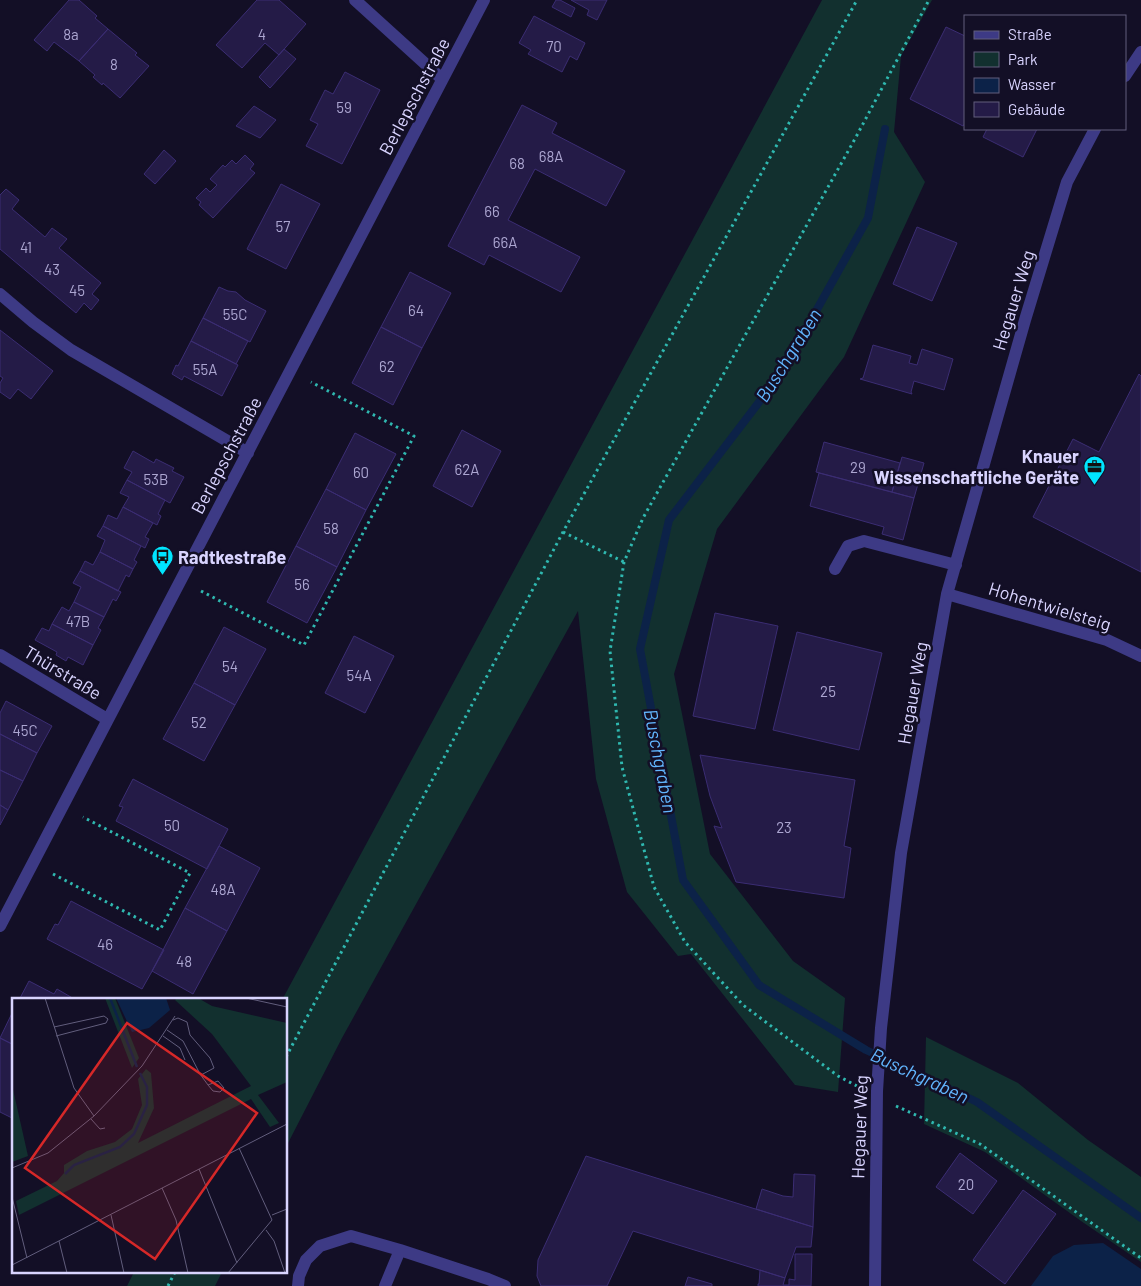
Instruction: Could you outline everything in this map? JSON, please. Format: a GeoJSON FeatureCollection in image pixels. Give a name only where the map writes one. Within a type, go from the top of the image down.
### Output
{"type":"FeatureCollection","features":[{"type":"Feature","properties":{"kind":"street"},"geometry":{"type":"LineString","coordinates":[[354,0],[442,79]]}},
{"type":"Feature","properties":{"kind":"street","name":"Berlepschstraße"},"geometry":{"type":"LineString","coordinates":[[0,926],[484,0]]}},
{"type":"Feature","properties":{"kind":"street"},"geometry":{"type":"LineString","coordinates":[[1126,74],[1141,52]]}},
{"type":"Feature","properties":{"kind":"street","name":"Hegauer Weg"},"geometry":{"type":"LineString","coordinates":[[875,1286],[875,1167],[877,1094],[882,1028],[901,853],[948,594],[1025,320],[1067,182],[1094,130]]}},
{"type":"Feature","properties":{"kind":"street"},"geometry":{"type":"LineString","coordinates":[[0,294],[33,322],[71,350],[248,453]]}},
{"type":"Feature","properties":{"kind":"street"},"geometry":{"type":"LineString","coordinates":[[835,569],[848,546],[864,541],[956,565]]}},
{"type":"Feature","properties":{"kind":"street","name":"Hohentwielsteig"},"geometry":{"type":"LineString","coordinates":[[948,594],[1107,640],[1141,656]]}},
{"type":"Feature","properties":{"kind":"street","name":"Thürstraße"},"geometry":{"type":"LineString","coordinates":[[0,655],[107,719]]}},
{"type":"Feature","properties":{"kind":"street"},"geometry":{"type":"LineString","coordinates":[[298,1286],[299,1276],[306,1260],[320,1246],[351,1236],[400,1250],[486,1282],[505,1286]]}},
{"type":"Feature","properties":{"kind":"street"},"geometry":{"type":"LineString","coordinates":[[385,1286],[400,1250]]}},
{"type":"Feature","properties":{"kind":"path"},"geometry":{"type":"LineString","coordinates":[[288,1053],[563,532],[857,0]]}},
{"type":"Feature","properties":{"kind":"path"},"geometry":{"type":"LineString","coordinates":[[928,0],[856,137],[643,518],[624,562],[610,651],[622,767],[654,887],[685,942],[743,1005],[838,1076],[980,1144],[1141,1258]]}},
{"type":"Feature","properties":{"kind":"path"},"geometry":{"type":"LineString","coordinates":[[201,591],[304,645],[414,436],[311,382]]}},
{"type":"Feature","properties":{"kind":"path"},"geometry":{"type":"LineString","coordinates":[[563,532],[624,562]]}},
{"type":"Feature","properties":{"kind":"path"},"geometry":{"type":"LineString","coordinates":[[53,874],[160,930],[190,873],[83,817]]}},
{"type":"Feature","properties":{"kind":"path"},"geometry":{"type":"LineString","coordinates":[[168,1286],[174,1274]]}},
{"type":"Feature","properties":{"kind":"green space"},"geometry":{"type":"Polygon","coordinates":[[[822,0],[932,0],[901,56],[894,132],[925,182],[844,357],[717,529],[674,674],[710,854],[793,961],[845,998],[838,1092],[795,1085],[691,954],[678,956],[627,892],[596,779],[578,611],[342,1038],[288,1143],[288,998],[283,998],[822,0]]]}},
{"type":"Feature","properties":{"kind":"green space"},"geometry":{"type":"Polygon","coordinates":[[[926,1037],[1018,1083],[1088,1140],[1141,1177],[1141,1262],[985,1152],[924,1124],[926,1037]]]}},
{"type":"Feature","properties":{"kind":"green space"},"geometry":{"type":"Polygon","coordinates":[[[133,1274],[221,1274],[215,1286],[127,1286],[133,1274]]]}},
{"type":"Feature","properties":{"kind":"water"},"geometry":{"type":"Polygon","coordinates":[[[1103,1243],[1141,1269],[1141,1286],[1031,1286],[1053,1256],[1074,1245],[1103,1243]]]}},
{"type":"Feature","properties":{"kind":"building"},"geometry":{"type":"Polygon","coordinates":[[[69,0],[79,0],[108,29],[79,61],[54,42],[47,51],[34,40],[69,0]]]}},
{"type":"Feature","properties":{"kind":"building"},"geometry":{"type":"Polygon","coordinates":[[[257,0],[279,0],[306,24],[279,55],[265,43],[242,68],[216,45],[257,0]]]}},
{"type":"Feature","properties":{"kind":"building"},"geometry":{"type":"Polygon","coordinates":[[[556,0],[560,0],[575,8],[571,17],[552,7],[556,0]]]}},
{"type":"Feature","properties":{"kind":"building"},"geometry":{"type":"Polygon","coordinates":[[[571,0],[607,0],[597,20],[587,15],[589,10],[571,0]]]}},
{"type":"Feature","properties":{"kind":"building"},"geometry":{"type":"Polygon","coordinates":[[[534,16],[585,43],[577,60],[570,56],[562,72],[528,54],[531,50],[519,43],[534,16]]]}},
{"type":"Feature","properties":{"kind":"building"},"geometry":{"type":"Polygon","coordinates":[[[946,27],[964,36],[963,126],[910,99],[946,27]]]}},
{"type":"Feature","properties":{"kind":"building"},"geometry":{"type":"Polygon","coordinates":[[[108,29],[137,53],[135,55],[149,66],[120,98],[93,77],[95,75],[79,61],[108,29]]]}},
{"type":"Feature","properties":{"kind":"building"},"geometry":{"type":"Polygon","coordinates":[[[284,49],[296,59],[270,88],[259,77],[284,49]]]}},
{"type":"Feature","properties":{"kind":"building"},"geometry":{"type":"Polygon","coordinates":[[[345,72],[380,90],[342,164],[306,146],[318,124],[310,120],[325,90],[333,94],[345,72]]]}},
{"type":"Feature","properties":{"kind":"building"},"geometry":{"type":"Polygon","coordinates":[[[522,105],[557,123],[552,133],[625,171],[606,206],[535,169],[508,220],[580,257],[561,292],[489,255],[484,265],[448,246],[522,105]]]}},
{"type":"Feature","properties":{"kind":"building"},"geometry":{"type":"Polygon","coordinates":[[[254,106],[276,120],[260,138],[236,126],[254,106]]]}},
{"type":"Feature","properties":{"kind":"building"},"geometry":{"type":"Polygon","coordinates":[[[986,130],[1036,130],[1023,157],[983,137],[986,130]]]}},
{"type":"Feature","properties":{"kind":"building"},"geometry":{"type":"Polygon","coordinates":[[[164,150],[176,161],[155,184],[144,174],[164,150]]]}},
{"type":"Feature","properties":{"kind":"building"},"geometry":{"type":"Polygon","coordinates":[[[245,155],[254,164],[250,169],[255,173],[213,218],[199,205],[201,202],[196,198],[206,188],[210,192],[217,185],[210,179],[223,165],[225,167],[232,160],[236,164],[245,155]]]}},
{"type":"Feature","properties":{"kind":"building"},"geometry":{"type":"Polygon","coordinates":[[[281,184],[320,204],[286,269],[247,249],[281,184]]]}},
{"type":"Feature","properties":{"kind":"building"},"geometry":{"type":"Polygon","coordinates":[[[6,189],[19,200],[12,209],[45,237],[52,228],[67,239],[59,248],[101,283],[92,294],[99,300],[91,310],[84,303],[76,313],[0,249],[0,195],[6,189]]]}},
{"type":"Feature","properties":{"kind":"building"},"geometry":{"type":"Polygon","coordinates":[[[917,227],[957,243],[932,301],[893,284],[917,227]]]}},
{"type":"Feature","properties":{"kind":"building"},"geometry":{"type":"Polygon","coordinates":[[[410,272],[451,293],[422,348],[381,327],[410,272]]]}},
{"type":"Feature","properties":{"kind":"building"},"geometry":{"type":"Polygon","coordinates":[[[219,287],[236,292],[245,300],[266,311],[250,342],[203,318],[219,287]]]}},
{"type":"Feature","properties":{"kind":"building"},"geometry":{"type":"Polygon","coordinates":[[[203,318],[248,341],[236,364],[191,341],[203,318]]]}},
{"type":"Feature","properties":{"kind":"building"},"geometry":{"type":"Polygon","coordinates":[[[381,327],[422,348],[393,405],[352,383],[381,327]]]}},
{"type":"Feature","properties":{"kind":"building"},"geometry":{"type":"Polygon","coordinates":[[[0,330],[53,371],[31,399],[18,389],[10,399],[0,392],[0,383],[3,378],[0,376],[0,330]]]}},
{"type":"Feature","properties":{"kind":"building"},"geometry":{"type":"Polygon","coordinates":[[[191,341],[238,365],[222,396],[184,376],[182,380],[172,374],[191,341]]]}},
{"type":"Feature","properties":{"kind":"building"},"geometry":{"type":"Polygon","coordinates":[[[873,345],[911,356],[909,363],[917,365],[922,349],[953,359],[944,390],[914,381],[912,394],[860,379],[863,378],[873,345]]]}},
{"type":"Feature","properties":{"kind":"building","name":"Knauer Wissenschaftliche Geräte"},"geometry":{"type":"Polygon","coordinates":[[[1139,374],[1141,376],[1141,572],[1033,517],[1073,439],[1099,452],[1139,374]]]}},
{"type":"Feature","properties":{"kind":"building"},"geometry":{"type":"Polygon","coordinates":[[[462,430],[501,451],[472,507],[433,486],[462,430]]]}},
{"type":"Feature","properties":{"kind":"building"},"geometry":{"type":"Polygon","coordinates":[[[355,433],[396,454],[366,510],[326,489],[355,433]]]}},
{"type":"Feature","properties":{"kind":"building"},"geometry":{"type":"Polygon","coordinates":[[[824,442],[900,463],[892,492],[816,472],[824,442]]]}},
{"type":"Feature","properties":{"kind":"building"},"geometry":{"type":"Polygon","coordinates":[[[133,451],[154,463],[156,459],[174,468],[172,471],[184,477],[170,503],[127,480],[132,472],[124,468],[133,451]]]}},
{"type":"Feature","properties":{"kind":"building"},"geometry":{"type":"Polygon","coordinates":[[[902,457],[924,463],[914,498],[892,492],[902,457]]]}},
{"type":"Feature","properties":{"kind":"building"},"geometry":{"type":"Polygon","coordinates":[[[819,473],[914,498],[903,540],[882,534],[884,527],[810,506],[819,473]]]}},
{"type":"Feature","properties":{"kind":"building"},"geometry":{"type":"Polygon","coordinates":[[[127,480],[165,500],[158,514],[161,516],[157,525],[123,507],[129,497],[120,493],[127,480]]]}},
{"type":"Feature","properties":{"kind":"building"},"geometry":{"type":"Polygon","coordinates":[[[326,489],[366,510],[337,567],[296,546],[326,489]]]}},
{"type":"Feature","properties":{"kind":"building"},"geometry":{"type":"Polygon","coordinates":[[[123,507],[153,523],[145,537],[149,539],[145,548],[103,526],[108,515],[117,519],[123,507]]]}},
{"type":"Feature","properties":{"kind":"building"},"geometry":{"type":"Polygon","coordinates":[[[103,526],[141,546],[134,560],[137,562],[133,569],[100,552],[105,540],[97,536],[103,526]]]}},
{"type":"Feature","properties":{"kind":"building"},"geometry":{"type":"Polygon","coordinates":[[[296,546],[337,567],[307,623],[267,602],[296,546]]]}},
{"type":"Feature","properties":{"kind":"building"},"geometry":{"type":"Polygon","coordinates":[[[100,552],[133,569],[129,577],[126,575],[118,591],[80,571],[85,561],[93,565],[100,552]]]}},
{"type":"Feature","properties":{"kind":"building"},"geometry":{"type":"Polygon","coordinates":[[[80,571],[121,592],[116,601],[113,599],[104,617],[74,602],[81,587],[73,583],[80,571]]]}},
{"type":"Feature","properties":{"kind":"building"},"geometry":{"type":"Polygon","coordinates":[[[74,602],[104,617],[98,628],[101,630],[93,645],[52,624],[62,607],[69,611],[74,602]]]}},
{"type":"Feature","properties":{"kind":"building"},"geometry":{"type":"Polygon","coordinates":[[[715,613],[778,626],[755,729],[693,716],[715,613]]]}},
{"type":"Feature","properties":{"kind":"building"},"geometry":{"type":"Polygon","coordinates":[[[52,624],[93,645],[83,665],[68,657],[66,661],[56,655],[57,652],[35,640],[42,628],[49,631],[52,624]]]}},
{"type":"Feature","properties":{"kind":"building"},"geometry":{"type":"Polygon","coordinates":[[[224,627],[266,649],[235,705],[194,683],[224,627]]]}},
{"type":"Feature","properties":{"kind":"building"},"geometry":{"type":"Polygon","coordinates":[[[797,632],[882,653],[859,750],[773,730],[797,632]]]}},
{"type":"Feature","properties":{"kind":"building"},"geometry":{"type":"Polygon","coordinates":[[[354,636],[394,656],[365,713],[325,693],[354,636]]]}},
{"type":"Feature","properties":{"kind":"building"},"geometry":{"type":"Polygon","coordinates":[[[194,683],[235,705],[204,761],[163,739],[194,683]]]}},
{"type":"Feature","properties":{"kind":"building"},"geometry":{"type":"Polygon","coordinates":[[[6,701],[52,726],[37,753],[0,734],[0,713],[6,701]]]}},
{"type":"Feature","properties":{"kind":"building"},"geometry":{"type":"Polygon","coordinates":[[[0,734],[37,753],[23,781],[0,770],[0,734]]]}},
{"type":"Feature","properties":{"kind":"building"},"geometry":{"type":"Polygon","coordinates":[[[700,755],[855,780],[844,846],[851,848],[844,898],[736,882],[714,826],[722,828],[710,796],[700,755]]]}},
{"type":"Feature","properties":{"kind":"building"},"geometry":{"type":"Polygon","coordinates":[[[0,770],[23,781],[8,810],[0,805],[0,770]]]}},
{"type":"Feature","properties":{"kind":"building"},"geometry":{"type":"Polygon","coordinates":[[[133,779],[228,829],[207,869],[116,821],[123,807],[119,806],[133,779]]]}},
{"type":"Feature","properties":{"kind":"building"},"geometry":{"type":"Polygon","coordinates":[[[0,805],[8,810],[0,825],[0,805]]]}},
{"type":"Feature","properties":{"kind":"building"},"geometry":{"type":"Polygon","coordinates":[[[219,846],[260,868],[227,931],[185,908],[219,846]]]}},
{"type":"Feature","properties":{"kind":"building"},"geometry":{"type":"Polygon","coordinates":[[[71,901],[164,950],[142,989],[47,939],[55,924],[58,925],[71,901]]]}},
{"type":"Feature","properties":{"kind":"building"},"geometry":{"type":"Polygon","coordinates":[[[185,908],[227,931],[193,994],[152,971],[185,908]]]}},
{"type":"Feature","properties":{"kind":"building"},"geometry":{"type":"Polygon","coordinates":[[[29,981],[54,994],[57,989],[73,998],[20,998],[29,981]]]}},
{"type":"Feature","properties":{"kind":"building"},"geometry":{"type":"Polygon","coordinates":[[[12,1013],[12,1044],[0,1038],[12,1013]]]}},
{"type":"Feature","properties":{"kind":"building"},"geometry":{"type":"Polygon","coordinates":[[[0,1038],[12,1044],[12,1118],[0,1112],[0,1038]]]}},
{"type":"Feature","properties":{"kind":"building"},"geometry":{"type":"Polygon","coordinates":[[[960,1153],[997,1181],[973,1214],[936,1187],[960,1153]]]}},
{"type":"Feature","properties":{"kind":"building"},"geometry":{"type":"Polygon","coordinates":[[[586,1156],[813,1227],[811,1247],[796,1247],[785,1278],[633,1231],[607,1286],[541,1286],[537,1276],[538,1260],[586,1156]]]}},
{"type":"Feature","properties":{"kind":"building"},"geometry":{"type":"Polygon","coordinates":[[[794,1174],[815,1175],[813,1227],[756,1209],[762,1189],[783,1196],[793,1197],[794,1174]]]}},
{"type":"Feature","properties":{"kind":"building"},"geometry":{"type":"Polygon","coordinates":[[[1023,1190],[1056,1214],[1005,1284],[973,1260],[1023,1190]]]}},
{"type":"Feature","properties":{"kind":"building"},"geometry":{"type":"Polygon","coordinates":[[[795,1254],[812,1254],[811,1286],[758,1286],[760,1270],[785,1278],[783,1285],[789,1285],[789,1279],[795,1280],[795,1254]]]}},
{"type":"Feature","properties":{"kind":"building"},"geometry":{"type":"Polygon","coordinates":[[[688,1277],[712,1284],[712,1286],[685,1286],[688,1277]]]}},
{"type":"Feature","properties":{"kind":"waterway","name":"Buschgraben"},"geometry":{"type":"LineString","coordinates":[[885,129],[868,218],[782,372],[669,520],[640,649],[683,880],[759,985],[866,1050],[977,1102],[1141,1218]]}},
{"type":"Feature","properties":{"kind":"place","name":"Knauer Wissenschaftliche Geräte"},"geometry":{"type":"Point","coordinates":[1095,485]}},
{"type":"Feature","properties":{"kind":"place","name":"Radtkestraße"},"geometry":{"type":"Point","coordinates":[162,576]}}]}
